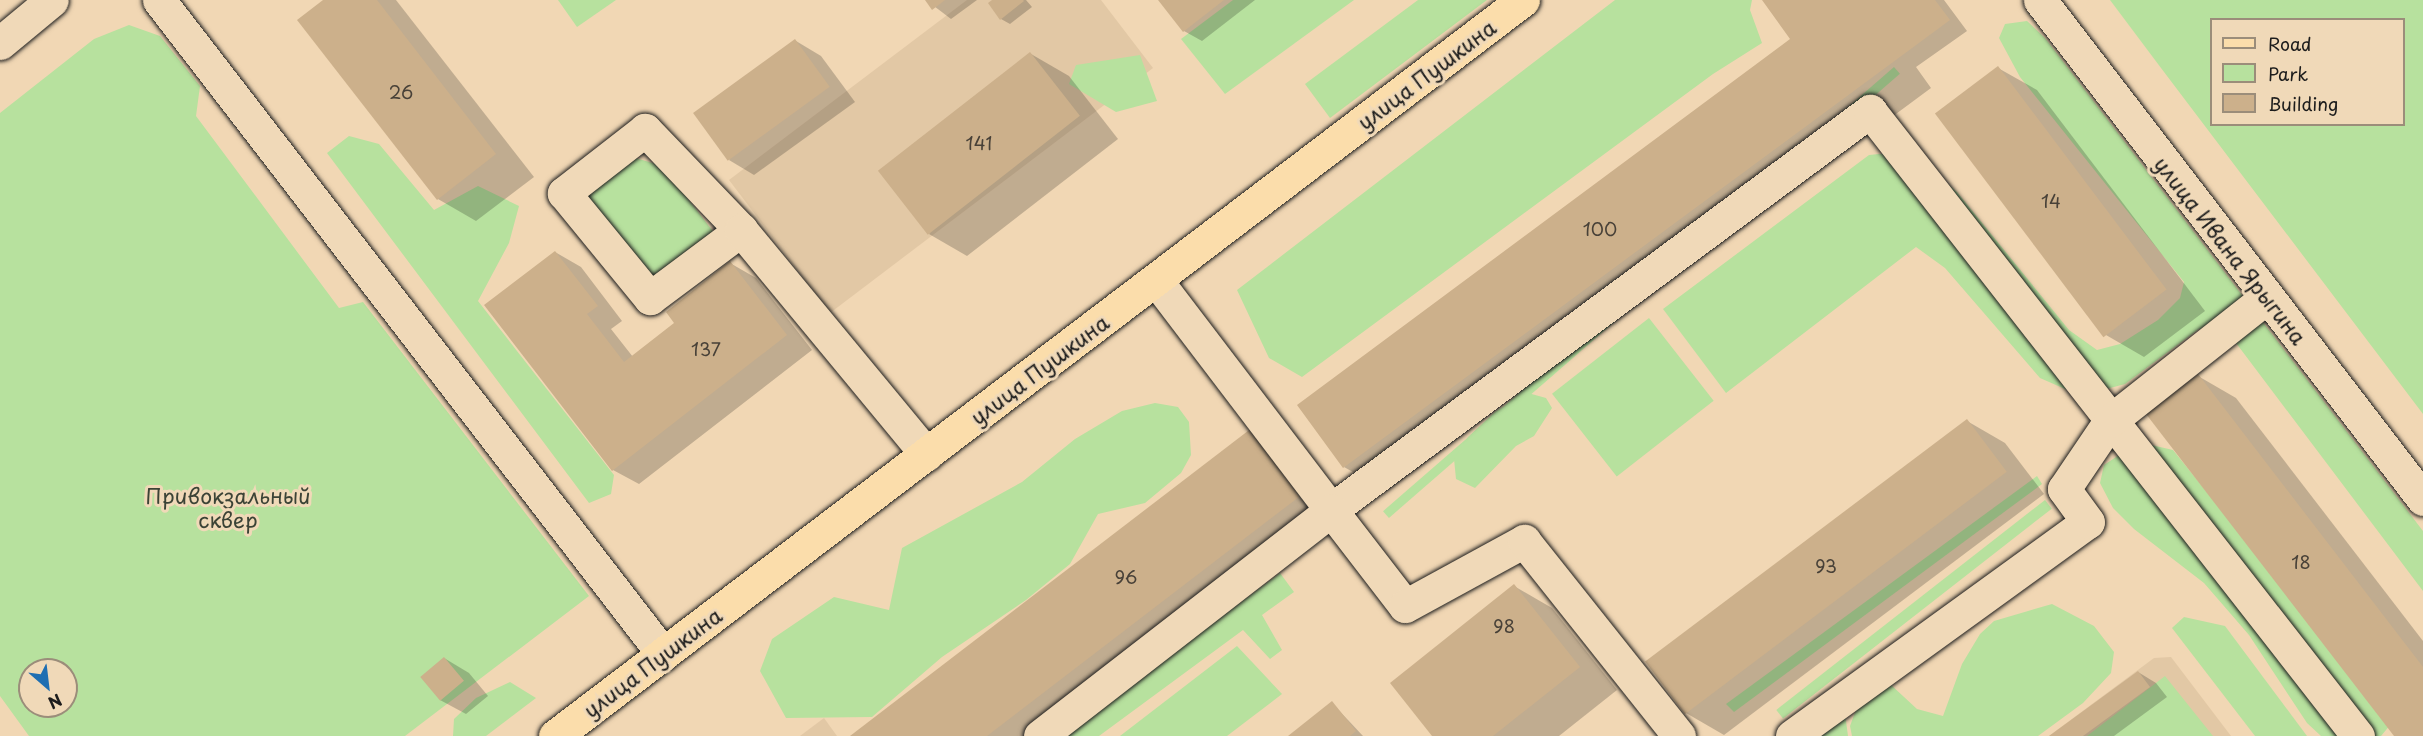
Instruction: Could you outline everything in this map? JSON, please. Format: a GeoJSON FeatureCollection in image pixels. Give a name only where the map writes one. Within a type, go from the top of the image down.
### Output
{"type":"FeatureCollection","features":[{"type":"Feature","properties":{"kind":"main road","name":"улица Пушкина"},"geometry":{"type":"LineString","coordinates":[[555,736],[1523,0]]}},
{"type":"Feature","properties":{"kind":"street"},"geometry":{"type":"LineString","coordinates":[[0,42],[52,0]]}},
{"type":"Feature","properties":{"kind":"street"},"geometry":{"type":"LineString","coordinates":[[159,0],[663,654]]}},
{"type":"Feature","properties":{"kind":"street","name":"улица Ивана Ярыгина"},"geometry":{"type":"LineString","coordinates":[[2040,0],[2423,499]]}},
{"type":"Feature","properties":{"kind":"street"},"geometry":{"type":"LineString","coordinates":[[1040,736],[1331,510],[1870,111],[2358,736]]}},
{"type":"Feature","properties":{"kind":"street"},"geometry":{"type":"LineString","coordinates":[[741,230],[650,298],[564,193],[645,130],[741,230],[926,454]]}},
{"type":"Feature","properties":{"kind":"street"},"geometry":{"type":"LineString","coordinates":[[1156,280],[1405,606],[1524,542],[1679,736]]}},
{"type":"Feature","properties":{"kind":"street"},"geometry":{"type":"LineString","coordinates":[[1792,736],[2088,522],[2064,489],[2110,421],[2267,297]]}},
{"type":"Feature","properties":{"kind":"shaded area"},"geometry":{"type":"Polygon","coordinates":[[[967,0],[1101,0],[1153,68],[830,313],[729,180],[967,0]]]}},
{"type":"Feature","properties":{"kind":"shaded area"},"geometry":{"type":"Polygon","coordinates":[[[2171,657],[2231,736],[2049,736],[2154,658],[2171,657]]]}},
{"type":"Feature","properties":{"kind":"shaded area"},"geometry":{"type":"Polygon","coordinates":[[[824,718],[837,736],[800,736],[824,718]]]}},
{"type":"Feature","properties":{"kind":"green space"},"geometry":{"type":"Polygon","coordinates":[[[558,0],[616,0],[577,27],[558,0]]]}},
{"type":"Feature","properties":{"kind":"green space"},"geometry":{"type":"Polygon","coordinates":[[[1233,0],[1354,0],[1225,94],[1181,39],[1233,0]]]}},
{"type":"Feature","properties":{"kind":"green space"},"geometry":{"type":"Polygon","coordinates":[[[1418,0],[1487,0],[1330,118],[1305,84],[1418,0]]]}},
{"type":"Feature","properties":{"kind":"green space"},"geometry":{"type":"Polygon","coordinates":[[[1615,0],[1752,0],[1750,10],[1762,43],[1713,74],[1302,377],[1269,358],[1237,290],[1615,0]]]}},
{"type":"Feature","properties":{"kind":"green space"},"geometry":{"type":"Polygon","coordinates":[[[2110,0],[2423,0],[2423,414],[2110,0]]]}},
{"type":"Feature","properties":{"kind":"green space"},"geometry":{"type":"Polygon","coordinates":[[[2027,21],[2045,38],[2423,531],[2423,591],[2233,339],[2199,329],[2125,384],[2095,392],[2065,389],[2040,378],[1945,268],[1916,247],[1726,393],[1663,309],[1869,155],[1899,152],[1926,165],[1957,192],[2069,330],[2097,350],[2120,344],[2158,320],[2180,298],[2184,282],[2020,77],[1999,38],[2005,24],[2027,21]]]}},
{"type":"Feature","properties":{"kind":"green space","name":"Привокзальный сквер"},"geometry":{"type":"Polygon","coordinates":[[[129,25],[160,36],[200,86],[196,116],[339,308],[363,302],[589,596],[405,736],[29,736],[0,696],[0,113],[94,39],[129,25]]]}},
{"type":"Feature","properties":{"kind":"green space"},"geometry":{"type":"Polygon","coordinates":[[[1140,55],[1157,101],[1116,112],[1069,84],[1076,65],[1140,55]]]}},
{"type":"Feature","properties":{"kind":"green space"},"geometry":{"type":"Polygon","coordinates":[[[1894,67],[1900,74],[1389,518],[1383,511],[1894,67]]]}},
{"type":"Feature","properties":{"kind":"green space"},"geometry":{"type":"Polygon","coordinates":[[[349,136],[379,144],[434,210],[478,186],[519,206],[509,243],[478,301],[614,475],[611,494],[589,503],[327,153],[349,136]]]}},
{"type":"Feature","properties":{"kind":"green space"},"geometry":{"type":"Polygon","coordinates":[[[632,157],[663,166],[718,238],[650,292],[574,200],[632,157]]]}},
{"type":"Feature","properties":{"kind":"green space"},"geometry":{"type":"Polygon","coordinates":[[[1649,318],[1714,401],[1617,476],[1552,394],[1649,318]]]}},
{"type":"Feature","properties":{"kind":"green space"},"geometry":{"type":"Polygon","coordinates":[[[1528,393],[1546,398],[1552,408],[1534,436],[1516,446],[1475,488],[1456,479],[1454,459],[1468,437],[1496,411],[1528,393]]]}},
{"type":"Feature","properties":{"kind":"green space"},"geometry":{"type":"Polygon","coordinates":[[[1155,403],[1178,407],[1189,422],[1191,455],[1181,473],[1145,503],[1098,514],[1070,564],[1026,600],[942,657],[872,717],[786,718],[760,671],[772,639],[834,597],[889,610],[902,548],[1022,482],[1075,439],[1122,411],[1155,403]]]}},
{"type":"Feature","properties":{"kind":"green space"},"geometry":{"type":"Polygon","coordinates":[[[2147,444],[2173,450],[2376,702],[2391,724],[2381,736],[2321,736],[2307,723],[2249,635],[2204,583],[2134,529],[2113,508],[2100,483],[2104,465],[2125,451],[2147,444]]]}},
{"type":"Feature","properties":{"kind":"green space"},"geometry":{"type":"Polygon","coordinates":[[[2037,476],[2042,484],[1734,712],[1726,704],[2037,476]]]}},
{"type":"Feature","properties":{"kind":"green space"},"geometry":{"type":"Polygon","coordinates":[[[2045,500],[2052,509],[1783,719],[1776,710],[2045,500]]]}},
{"type":"Feature","properties":{"kind":"green space"},"geometry":{"type":"Polygon","coordinates":[[[1280,573],[1294,592],[1262,615],[1282,650],[1270,659],[1243,630],[1099,736],[1062,736],[1280,573]]]}},
{"type":"Feature","properties":{"kind":"green space"},"geometry":{"type":"Polygon","coordinates":[[[2052,604],[2094,626],[2114,652],[2111,673],[2083,703],[2038,736],[1852,736],[1850,726],[1860,699],[1890,684],[1917,709],[1943,716],[1962,664],[1980,634],[1994,621],[2052,604]]]}},
{"type":"Feature","properties":{"kind":"green space"},"geometry":{"type":"Polygon","coordinates":[[[2184,617],[2225,626],[2307,736],[2255,736],[2172,628],[2184,617]]]}},
{"type":"Feature","properties":{"kind":"green space"},"geometry":{"type":"Polygon","coordinates":[[[1237,646],[1282,694],[1227,736],[1120,736],[1237,646]]]}},
{"type":"Feature","properties":{"kind":"green space"},"geometry":{"type":"Polygon","coordinates":[[[2165,676],[2213,736],[2087,736],[2165,676]]]}},
{"type":"Feature","properties":{"kind":"green space"},"geometry":{"type":"Polygon","coordinates":[[[510,682],[536,698],[486,736],[453,736],[454,719],[476,698],[510,682]]]}},
{"type":"Feature","properties":{"kind":"green space"},"geometry":{"type":"Polygon","coordinates":[[[1843,699],[1848,736],[1792,736],[1843,699]]]}},
{"type":"Feature","properties":{"kind":"building"},"geometry":{"type":"Polygon","coordinates":[[[323,0],[377,0],[496,154],[437,200],[297,20],[323,0]]]}},
{"type":"Feature","properties":{"kind":"building"},"geometry":{"type":"Polygon","coordinates":[[[925,0],[945,0],[932,10],[925,0]]]}},
{"type":"Feature","properties":{"kind":"building"},"geometry":{"type":"Polygon","coordinates":[[[992,0],[1024,1],[1000,20],[988,3],[992,0]]]}},
{"type":"Feature","properties":{"kind":"building"},"geometry":{"type":"Polygon","coordinates":[[[1158,0],[1224,0],[1183,32],[1158,0]]]}},
{"type":"Feature","properties":{"kind":"building"},"geometry":{"type":"Polygon","coordinates":[[[1762,0],[1935,0],[1950,20],[1343,468],[1297,405],[1790,39],[1762,0]]]}},
{"type":"Feature","properties":{"kind":"building"},"geometry":{"type":"Polygon","coordinates":[[[795,39],[830,87],[728,161],[693,113],[795,39]]]}},
{"type":"Feature","properties":{"kind":"building"},"geometry":{"type":"Polygon","coordinates":[[[1030,52],[1080,116],[928,235],[878,171],[1030,52]]]}},
{"type":"Feature","properties":{"kind":"building"},"geometry":{"type":"Polygon","coordinates":[[[1998,66],[2167,290],[2103,337],[1935,114],[1998,66]]]}},
{"type":"Feature","properties":{"kind":"building"},"geometry":{"type":"Polygon","coordinates":[[[555,251],[598,306],[587,314],[624,362],[674,323],[666,312],[730,261],[787,335],[612,471],[484,305],[555,251]]]}},
{"type":"Feature","properties":{"kind":"building"},"geometry":{"type":"Polygon","coordinates":[[[2198,374],[2423,667],[2423,736],[2394,736],[2146,414],[2198,374]]]}},
{"type":"Feature","properties":{"kind":"building"},"geometry":{"type":"Polygon","coordinates":[[[1967,419],[2007,472],[1685,714],[1645,662],[1967,419]]]}},
{"type":"Feature","properties":{"kind":"building"},"geometry":{"type":"Polygon","coordinates":[[[1257,424],[1308,490],[987,736],[850,736],[1257,424]]]}},
{"type":"Feature","properties":{"kind":"building"},"geometry":{"type":"Polygon","coordinates":[[[1514,584],[1580,667],[1493,736],[1432,736],[1390,683],[1514,584]]]}},
{"type":"Feature","properties":{"kind":"building"},"geometry":{"type":"Polygon","coordinates":[[[444,657],[464,681],[440,701],[420,677],[444,657]]]}},
{"type":"Feature","properties":{"kind":"building"},"geometry":{"type":"Polygon","coordinates":[[[2138,671],[2150,687],[2083,736],[2049,736],[2138,671]]]}},
{"type":"Feature","properties":{"kind":"building"},"geometry":{"type":"Polygon","coordinates":[[[1332,701],[1356,731],[1350,736],[1288,736],[1332,701]]]}}]}
